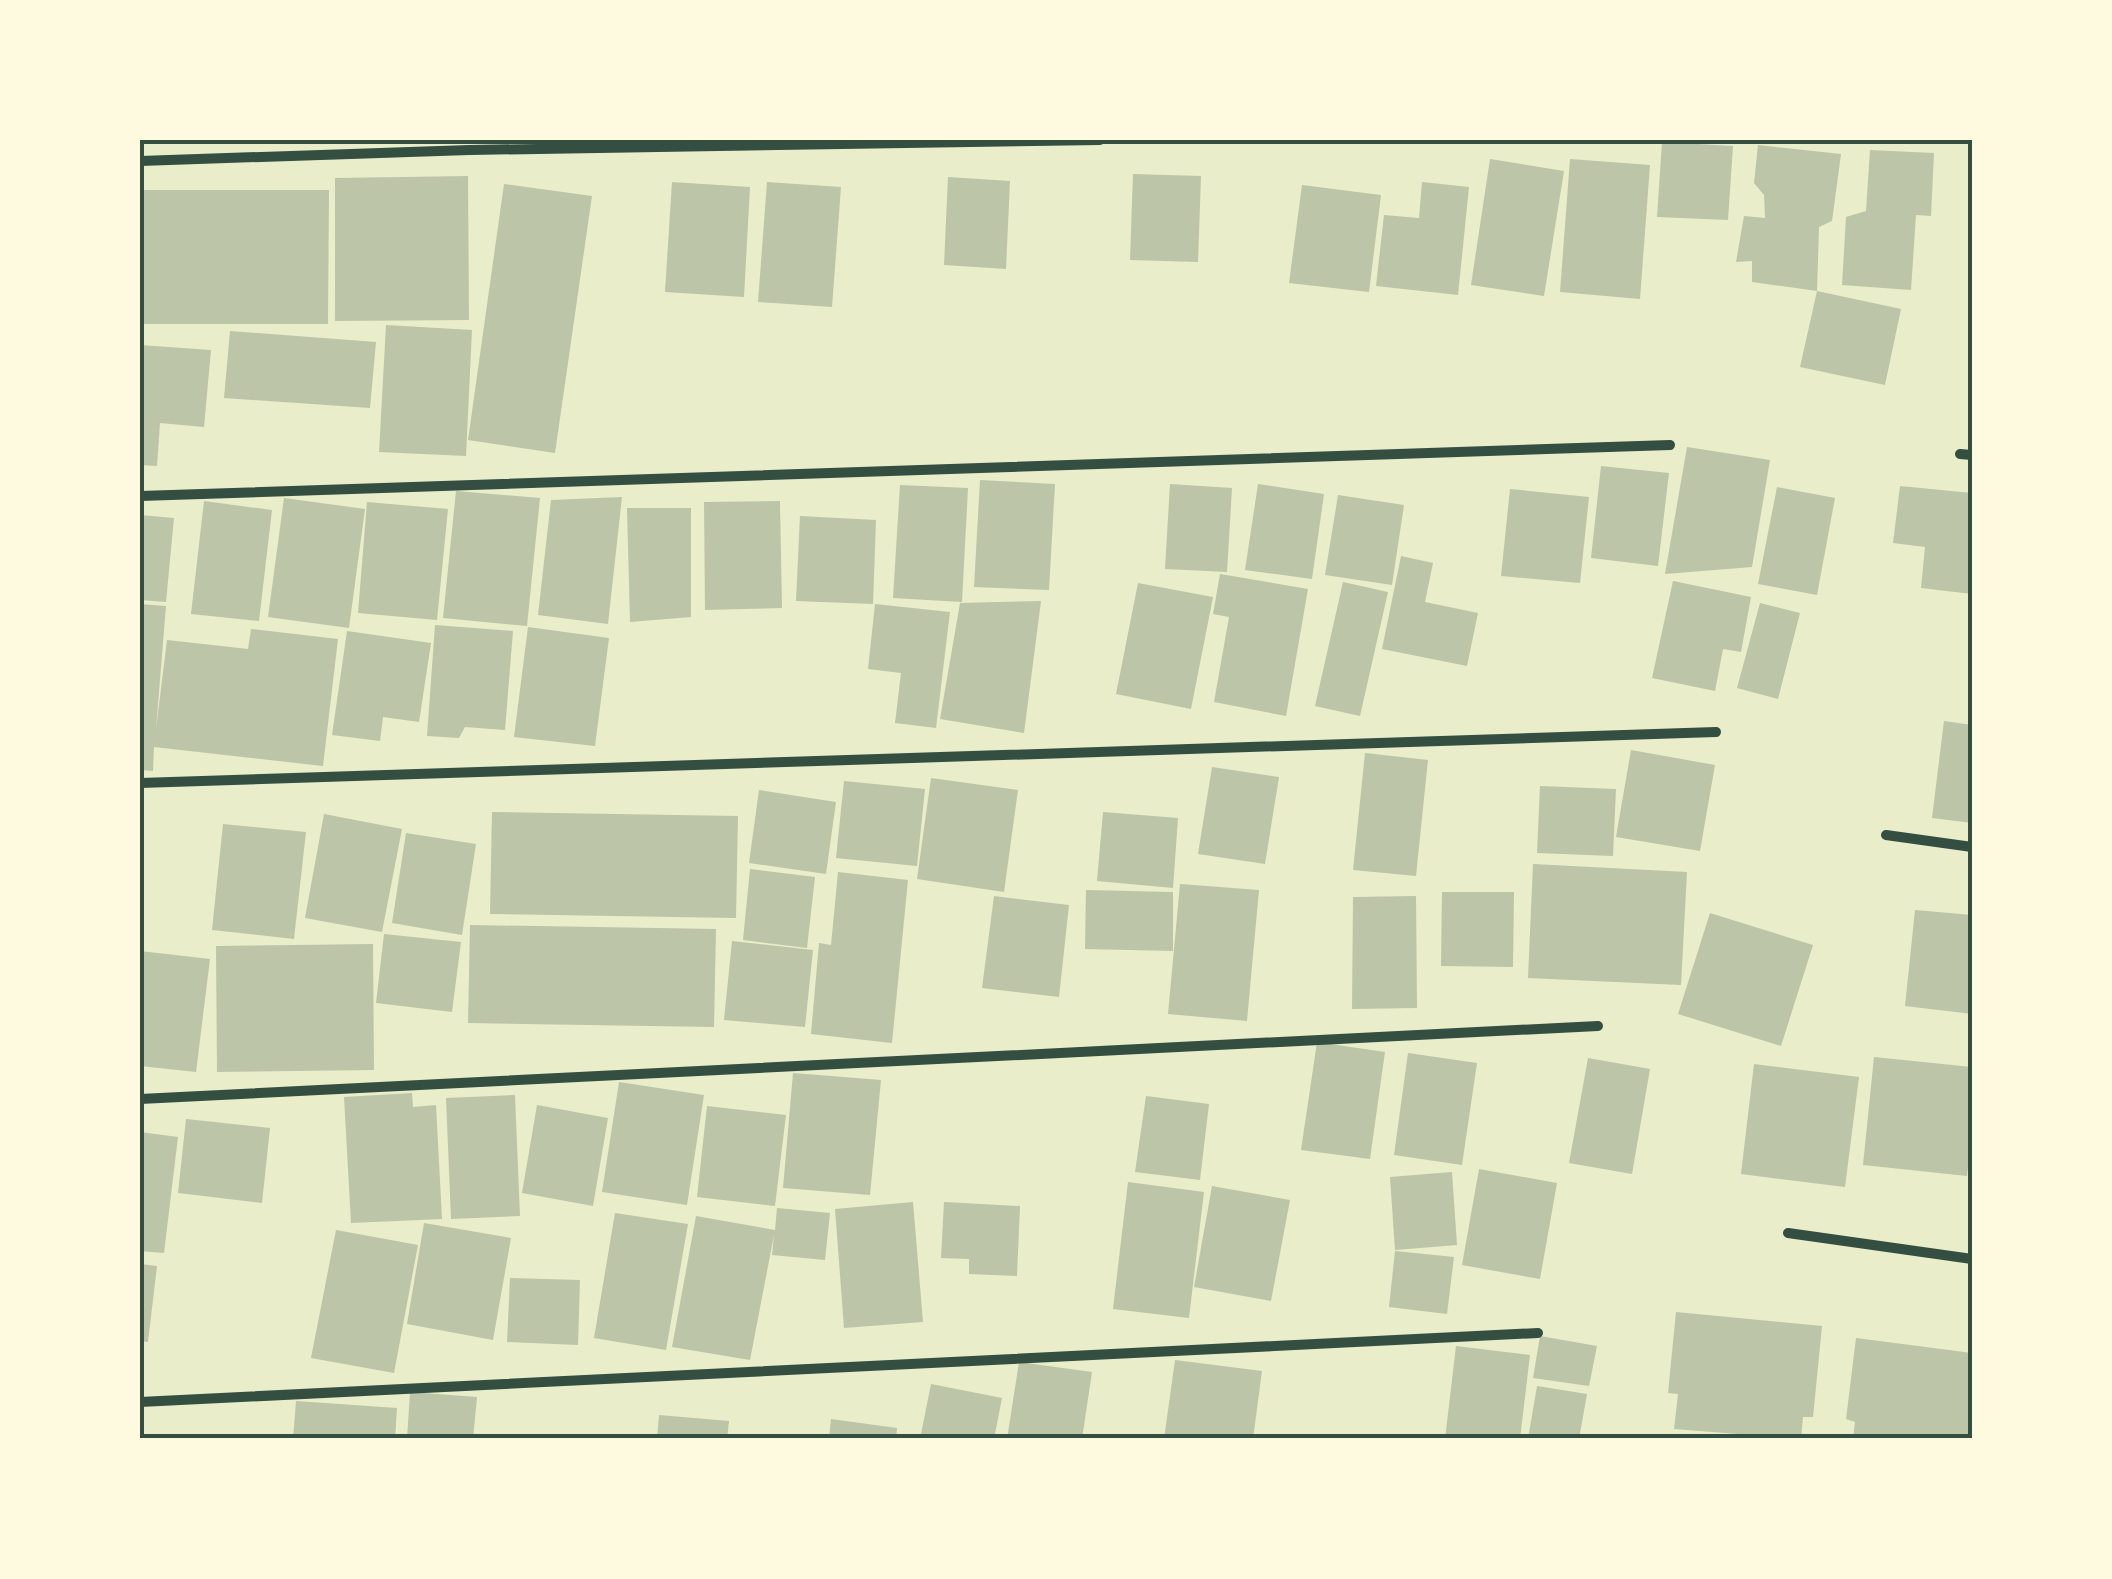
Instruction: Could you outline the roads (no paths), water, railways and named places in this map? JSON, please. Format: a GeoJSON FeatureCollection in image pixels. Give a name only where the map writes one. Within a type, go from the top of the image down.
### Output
{"type":"FeatureCollection","features":[{"type":"Feature","properties":{"kind":"street"},"geometry":{"type":"LineString","coordinates":[[140,162],[470,150],[1100,140]]}},
{"type":"Feature","properties":{"kind":"street"},"geometry":{"type":"LineString","coordinates":[[140,496],[1670,445]]}},
{"type":"Feature","properties":{"kind":"street"},"geometry":{"type":"LineString","coordinates":[[140,782],[1716,732]]}},
{"type":"Feature","properties":{"kind":"street"},"geometry":{"type":"LineString","coordinates":[[1886,835],[1972,847]]}},
{"type":"Feature","properties":{"kind":"street"},"geometry":{"type":"LineString","coordinates":[[140,1099],[1598,1026]]}},
{"type":"Feature","properties":{"kind":"street"},"geometry":{"type":"LineString","coordinates":[[1788,1233],[1972,1259]]}},
{"type":"Feature","properties":{"kind":"street"},"geometry":{"type":"LineString","coordinates":[[140,1402],[1538,1333]]}}]}
